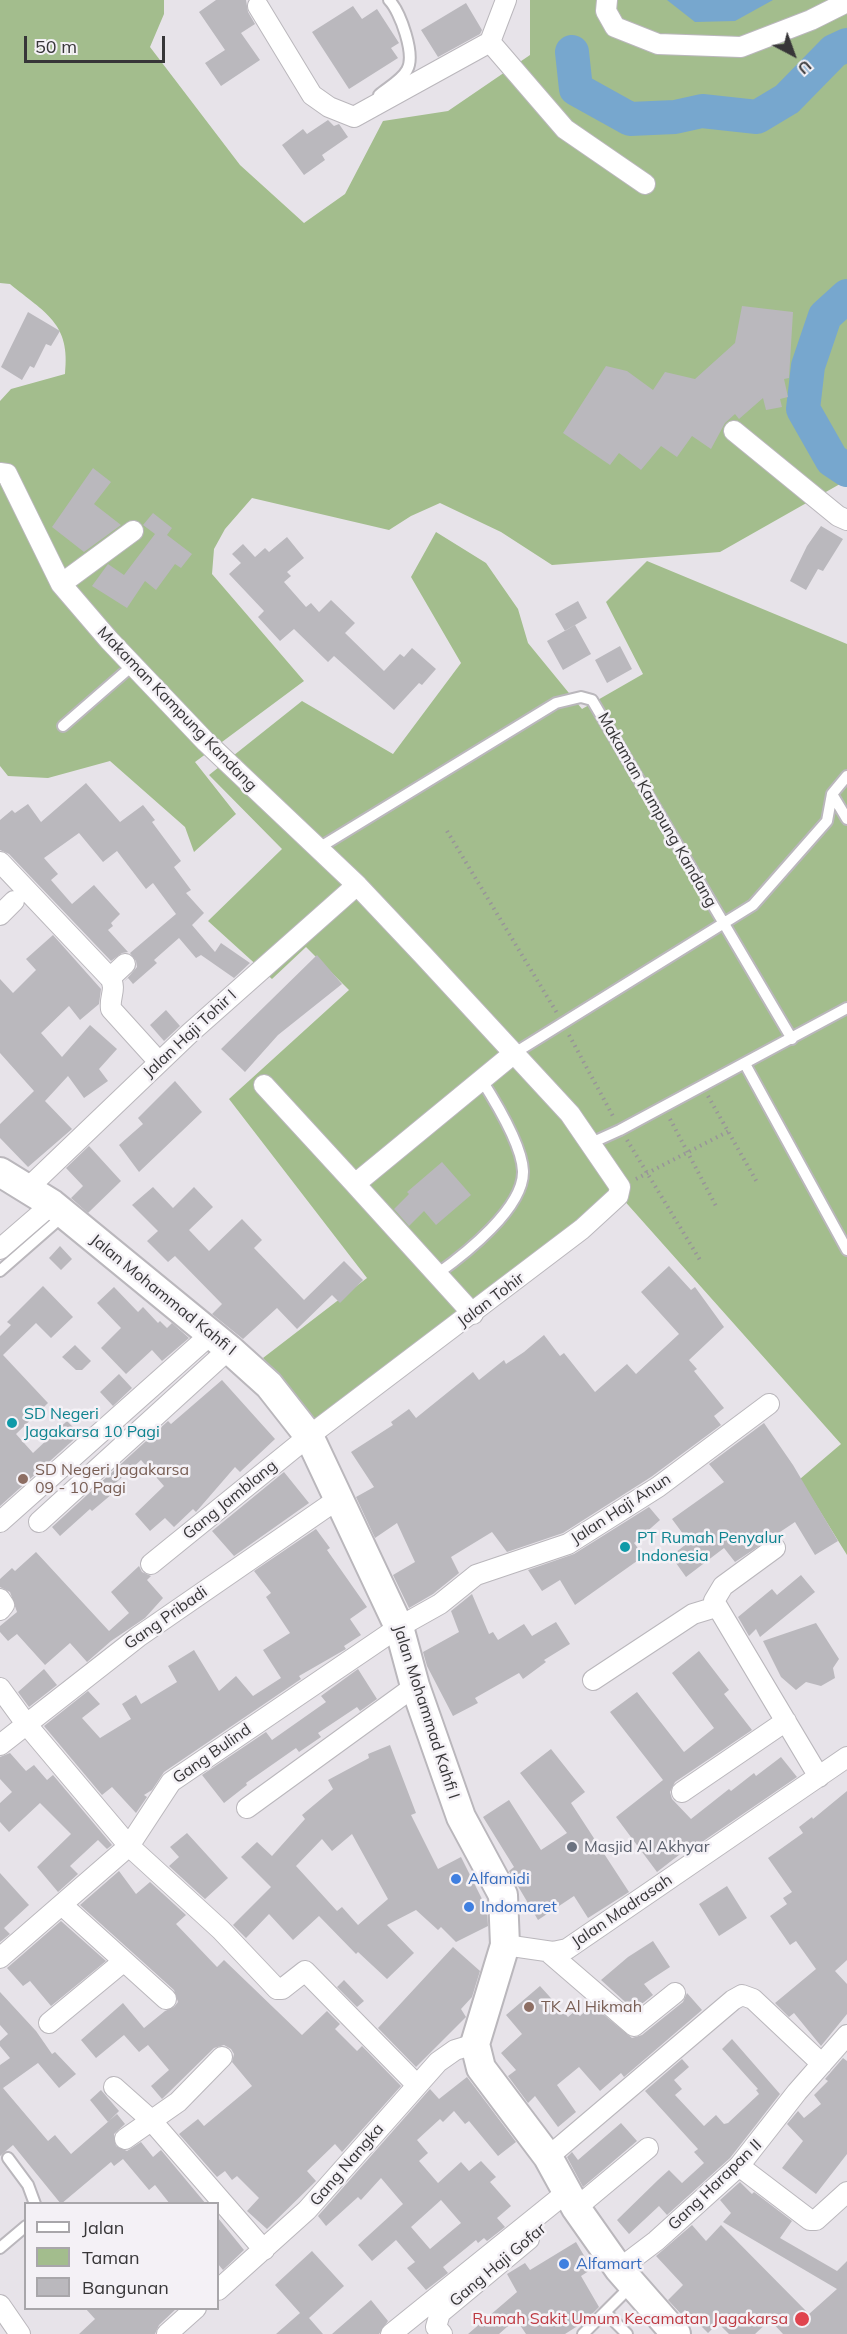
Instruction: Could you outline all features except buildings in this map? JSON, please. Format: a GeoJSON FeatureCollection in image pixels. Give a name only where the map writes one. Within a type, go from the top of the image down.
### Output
{"type":"FeatureCollection","features":[{"type":"Feature","properties":{"kind":"main road","name":"Jalan Mohammad Kahfi I"},"geometry":{"type":"LineString","coordinates":[[0,1172],[58,1209],[220,1342],[269,1385],[309,1436],[399,1627],[416,1686],[461,1817],[503,1895],[505,1945],[475,2044]]}},
{"type":"Feature","properties":{"kind":"main road"},"geometry":{"type":"LineString","coordinates":[[475,2044],[482,2068],[548,2157],[572,2201],[626,2277],[676,2334]]}},
{"type":"Feature","properties":{"kind":"street"},"geometry":{"type":"LineString","coordinates":[[258,6],[312,95],[329,106],[354,117],[490,42],[506,0]]}},
{"type":"Feature","properties":{"kind":"street"},"geometry":{"type":"LineString","coordinates":[[607,0],[606,11],[615,27],[658,44],[741,47],[812,20],[847,2]]}},
{"type":"Feature","properties":{"kind":"street"},"geometry":{"type":"LineString","coordinates":[[490,42],[565,129],[645,184]]}},
{"type":"Feature","properties":{"kind":"street"},"geometry":{"type":"LineString","coordinates":[[734,431],[838,516],[847,520]]}},
{"type":"Feature","properties":{"kind":"street","name":"Makaman Kampung Kandang"},"geometry":{"type":"LineString","coordinates":[[0,472],[7,474],[61,585],[132,666],[317,849],[357,885],[570,1114],[589,1144]]}},
{"type":"Feature","properties":{"kind":"street"},"geometry":{"type":"LineString","coordinates":[[61,585],[133,531]]}},
{"type":"Feature","properties":{"kind":"street"},"geometry":{"type":"LineString","coordinates":[[0,862],[110,978],[114,992],[110,1001],[111,1009],[159,1062]]}},
{"type":"Feature","properties":{"kind":"street","name":"Jalan Haji Tohir I"},"geometry":{"type":"LineString","coordinates":[[28,1188],[159,1062],[357,885]]}},
{"type":"Feature","properties":{"kind":"street"},"geometry":{"type":"LineString","coordinates":[[0,915],[14,901]]}},
{"type":"Feature","properties":{"kind":"street"},"geometry":{"type":"LineString","coordinates":[[110,978],[125,964]]}},
{"type":"Feature","properties":{"kind":"street"},"geometry":{"type":"LineString","coordinates":[[355,1184],[513,1054]]}},
{"type":"Feature","properties":{"kind":"street"},"geometry":{"type":"LineString","coordinates":[[264,1085],[473,1314]]}},
{"type":"Feature","properties":{"kind":"street"},"geometry":{"type":"LineString","coordinates":[[589,1144],[620,1187]]}},
{"type":"Feature","properties":{"kind":"street","name":"Jalan Tohir"},"geometry":{"type":"LineString","coordinates":[[309,1436],[473,1314],[582,1229],[618,1196],[620,1187]]}},
{"type":"Feature","properties":{"kind":"street"},"geometry":{"type":"LineString","coordinates":[[0,1249],[58,1209]]}},
{"type":"Feature","properties":{"kind":"street"},"geometry":{"type":"LineString","coordinates":[[0,1522],[220,1342]]}},
{"type":"Feature","properties":{"kind":"street"},"geometry":{"type":"LineString","coordinates":[[39,1522],[220,1342]]}},
{"type":"Feature","properties":{"kind":"street","name":"Jalan Haji Anun"},"geometry":{"type":"LineString","coordinates":[[399,1627],[440,1604],[476,1575],[568,1544],[658,1487],[770,1404]]}},
{"type":"Feature","properties":{"kind":"street","name":"Gang Jamblang"},"geometry":{"type":"LineString","coordinates":[[151,1564],[309,1436]]}},
{"type":"Feature","properties":{"kind":"street","name":"Gang Pribadi"},"geometry":{"type":"LineString","coordinates":[[0,1745],[85,1676],[138,1637],[338,1500]]}},
{"type":"Feature","properties":{"kind":"street"},"geometry":{"type":"LineString","coordinates":[[775,1548],[723,1586],[714,1600],[716,1607],[819,1778]]}},
{"type":"Feature","properties":{"kind":"street"},"geometry":{"type":"LineString","coordinates":[[0,1599],[4,1605],[0,1610]]}},
{"type":"Feature","properties":{"kind":"street"},"geometry":{"type":"LineString","coordinates":[[593,1680],[693,1614],[716,1607]]}},
{"type":"Feature","properties":{"kind":"street","name":"Gang Bulind"},"geometry":{"type":"LineString","coordinates":[[0,1958],[129,1846],[171,1782],[399,1627]]}},
{"type":"Feature","properties":{"kind":"street"},"geometry":{"type":"LineString","coordinates":[[247,1809],[416,1686]]}},
{"type":"Feature","properties":{"kind":"street"},"geometry":{"type":"LineString","coordinates":[[0,1688],[27,1725],[129,1846],[221,1930],[279,1990],[306,1972],[417,2085]]}},
{"type":"Feature","properties":{"kind":"street"},"geometry":{"type":"LineString","coordinates":[[682,1792],[786,1721]]}},
{"type":"Feature","properties":{"kind":"street","name":"Jalan Madrasah"},"geometry":{"type":"LineString","coordinates":[[505,1945],[547,1951],[567,1949],[847,1757]]}},
{"type":"Feature","properties":{"kind":"street"},"geometry":{"type":"LineString","coordinates":[[62,1905],[166,1999]]}},
{"type":"Feature","properties":{"kind":"street"},"geometry":{"type":"LineString","coordinates":[[547,1951],[634,2026],[675,1993]]}},
{"type":"Feature","properties":{"kind":"street"},"geometry":{"type":"LineString","coordinates":[[49,2023],[123,1960]]}},
{"type":"Feature","properties":{"kind":"street"},"geometry":{"type":"LineString","coordinates":[[548,2157],[732,2000],[742,1995],[753,1999],[822,2064]]}},
{"type":"Feature","properties":{"kind":"street","name":"Gang Harapan II"},"geometry":{"type":"LineString","coordinates":[[626,2277],[657,2241],[739,2166],[847,2035]]}},
{"type":"Feature","properties":{"kind":"street","name":"Gang Nangka"},"geometry":{"type":"LineString","coordinates":[[219,2289],[307,2210],[438,2061],[455,2050],[475,2044]]}},
{"type":"Feature","properties":{"kind":"street"},"geometry":{"type":"LineString","coordinates":[[124,2139],[150,2119],[178,2102],[222,2057]]}},
{"type":"Feature","properties":{"kind":"street"},"geometry":{"type":"LineString","coordinates":[[114,2087],[150,2119],[264,2250]]}},
{"type":"Feature","properties":{"kind":"street"},"geometry":{"type":"LineString","coordinates":[[391,2334],[648,2148]]}},
{"type":"Feature","properties":{"kind":"street"},"geometry":{"type":"LineString","coordinates":[[739,2166],[810,2220],[816,2220],[847,2192]]}},
{"type":"Feature","properties":{"kind":"street","name":"Gang Haji Gofar"},"geometry":{"type":"LineString","coordinates":[[442,2334],[436,2327],[440,2313],[572,2201]]}},
{"type":"Feature","properties":{"kind":"street"},"geometry":{"type":"LineString","coordinates":[[0,2305],[20,2334]]}},
{"type":"Feature","properties":{"kind":"street"},"geometry":{"type":"LineString","coordinates":[[167,2334],[194,2310]]}},
{"type":"Feature","properties":{"kind":"lane"},"geometry":{"type":"LineString","coordinates":[[354,117],[407,70],[411,53],[393,3],[406,0]]}},
{"type":"Feature","properties":{"kind":"lane"},"geometry":{"type":"LineString","coordinates":[[63,726],[132,666]]}},
{"type":"Feature","properties":{"kind":"lane","name":"Makaman Kampung Kandang"},"geometry":{"type":"LineString","coordinates":[[317,849],[556,703],[581,697],[592,700],[600,710],[792,1039]]}},
{"type":"Feature","properties":{"kind":"lane"},"geometry":{"type":"LineString","coordinates":[[513,1054],[753,905],[827,821],[832,794],[847,776]]}},
{"type":"Feature","properties":{"kind":"lane"},"geometry":{"type":"LineString","coordinates":[[832,794],[847,819]]}},
{"type":"Feature","properties":{"kind":"lane"},"geometry":{"type":"LineString","coordinates":[[589,1144],[620,1130],[701,1084],[745,1064],[847,1008]]}},
{"type":"Feature","properties":{"kind":"lane"},"geometry":{"type":"LineString","coordinates":[[745,1064],[847,1250]]}},
{"type":"Feature","properties":{"kind":"lane"},"geometry":{"type":"LineString","coordinates":[[437,1274],[504,1214],[520,1191],[523,1170],[517,1149],[481,1079]]}},
{"type":"Feature","properties":{"kind":"lane"},"geometry":{"type":"LineString","coordinates":[[0,1271],[58,1209]]}},
{"type":"Feature","properties":{"kind":"lane"},"geometry":{"type":"LineString","coordinates":[[8,2158],[28,2185],[34,2202]]}},
{"type":"Feature","properties":{"kind":"lane"},"geometry":{"type":"LineString","coordinates":[[0,2248],[24,2228]]}},
{"type":"Feature","properties":{"kind":"lane"},"geometry":{"type":"LineString","coordinates":[[583,2334],[605,2312],[626,2277]]}},
{"type":"Feature","properties":{"kind":"lane"},"geometry":{"type":"LineString","coordinates":[[605,2312],[627,2334]]}},
{"type":"Feature","properties":{"kind":"path"},"geometry":{"type":"LineString","coordinates":[[447,831],[563,1023],[620,1130],[649,1173],[700,1260]]}},
{"type":"Feature","properties":{"kind":"path"},"geometry":{"type":"LineString","coordinates":[[701,1084],[758,1184]]}},
{"type":"Feature","properties":{"kind":"path"},"geometry":{"type":"LineString","coordinates":[[663,1106],[717,1206]]}},
{"type":"Feature","properties":{"kind":"path"},"geometry":{"type":"LineString","coordinates":[[620,1187],[729,1131]]}},
{"type":"Feature","properties":{"kind":"green space"},"geometry":{"type":"Polygon","coordinates":[[[0,0],[164,0],[164,14],[150,47],[240,165],[304,223],[345,194],[383,121],[448,111],[530,55],[530,0],[847,0],[847,480],[720,552],[552,565],[501,532],[440,503],[411,516],[389,530],[252,498],[225,529],[214,549],[212,574],[304,681],[195,762],[236,814],[194,852],[185,827],[110,761],[48,778],[8,776],[0,766],[0,401],[11,389],[65,374],[66,357],[64,342],[53,321],[10,284],[0,283],[0,0]]]}},
{"type":"Feature","properties":{"kind":"green space"},"geometry":{"type":"Polygon","coordinates":[[[436,532],[486,563],[518,609],[528,643],[582,709],[643,674],[606,602],[647,561],[847,644],[847,1555],[800,1479],[841,1444],[621,1197],[323,1430],[263,1358],[367,1278],[229,1099],[349,990],[306,947],[272,979],[208,921],[282,849],[209,775],[302,701],[393,754],[461,663],[411,577],[436,532]]]}},
{"type":"Feature","properties":{"kind":"water"},"geometry":{"type":"Polygon","coordinates":[[[667,0],[773,0],[735,21],[695,22],[667,0]]]}},
{"type":"Feature","properties":{"kind":"waterway"},"geometry":{"type":"LineString","coordinates":[[572,52],[576,89],[630,119],[675,117],[702,111],[757,117],[787,99],[834,51],[847,45]]}},
{"type":"Feature","properties":{"kind":"waterway"},"geometry":{"type":"LineString","coordinates":[[847,296],[825,316],[808,366],[803,409],[832,460],[847,470]]}},
{"type":"Feature","properties":{"kind":"place","name":"SD Negeri Jagakarsa 10 Pagi"},"geometry":{"type":"Point","coordinates":[12,1423]}},
{"type":"Feature","properties":{"kind":"place","name":"SD Negeri Jagakarsa 09 - 10 Pagi"},"geometry":{"type":"Point","coordinates":[23,1479]}},
{"type":"Feature","properties":{"kind":"place","name":"PT Rumah Penyalur Indonesia"},"geometry":{"type":"Point","coordinates":[625,1547]}},
{"type":"Feature","properties":{"kind":"place","name":"Masjid Al Akhyar"},"geometry":{"type":"Point","coordinates":[572,1847]}},
{"type":"Feature","properties":{"kind":"place","name":"Alfamidi"},"geometry":{"type":"Point","coordinates":[456,1879]}},
{"type":"Feature","properties":{"kind":"place","name":"Indomaret"},"geometry":{"type":"Point","coordinates":[469,1907]}},
{"type":"Feature","properties":{"kind":"place","name":"TK Al Hikmah"},"geometry":{"type":"Point","coordinates":[529,2007]}},
{"type":"Feature","properties":{"kind":"place","name":"Alfamart"},"geometry":{"type":"Point","coordinates":[564,2264]}},
{"type":"Feature","properties":{"kind":"place","name":"Rumah Sakit Umum Kecamatan Jagakarsa"},"geometry":{"type":"Point","coordinates":[802,2319]}}]}
